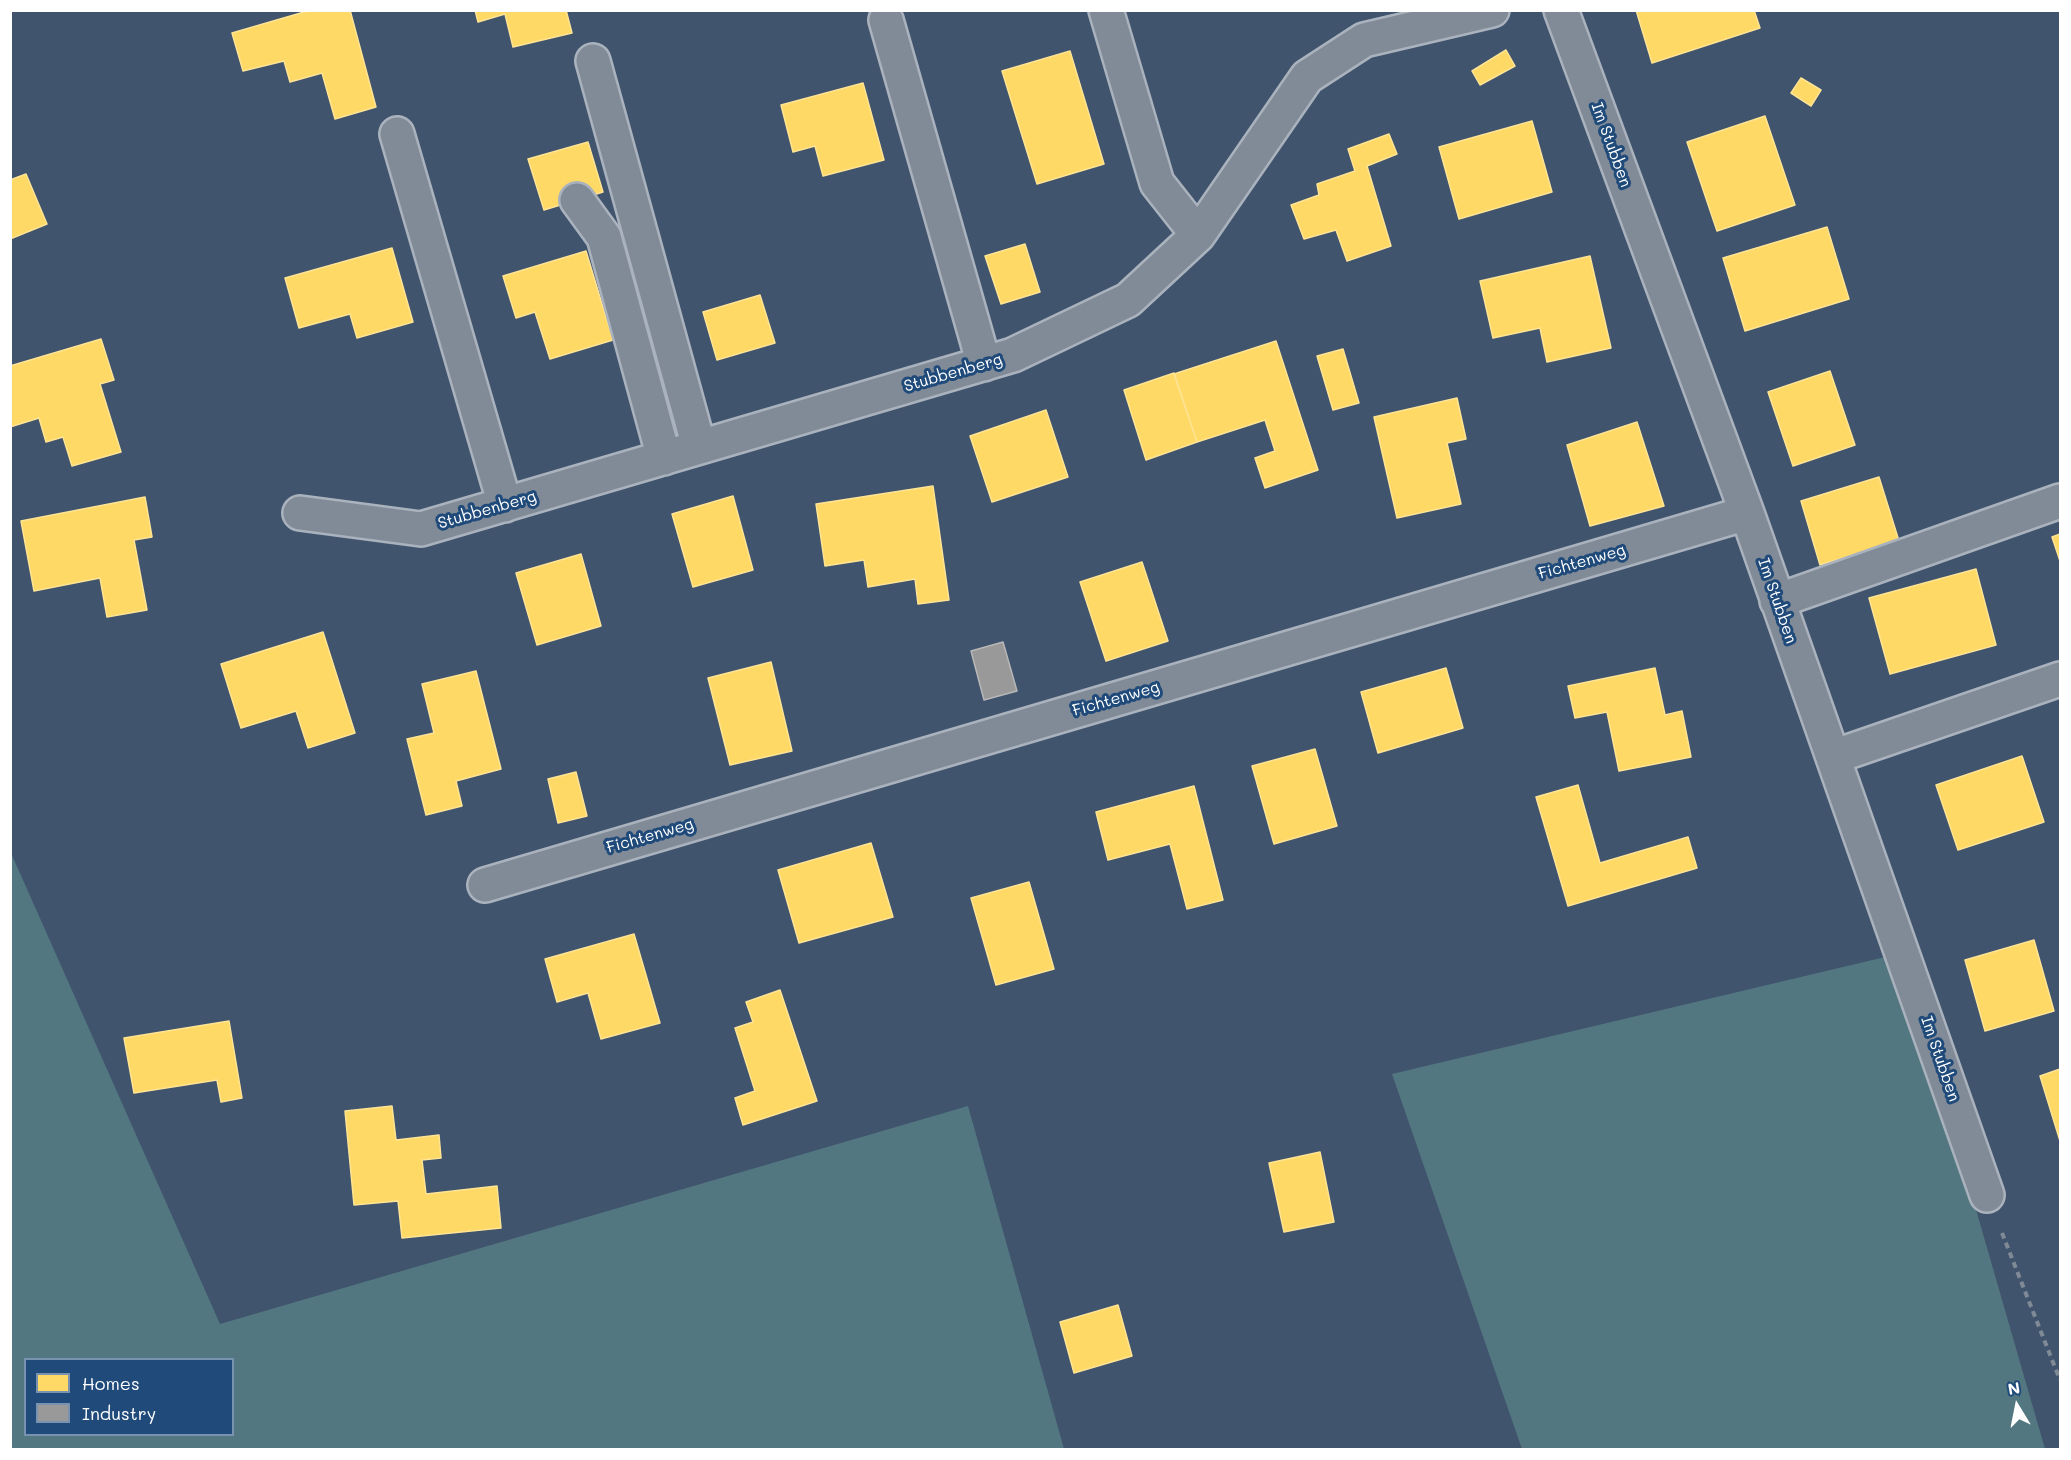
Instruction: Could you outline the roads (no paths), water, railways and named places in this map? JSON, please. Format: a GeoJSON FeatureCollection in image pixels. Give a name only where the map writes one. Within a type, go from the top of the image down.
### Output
{"type":"FeatureCollection","features":[{"type":"Feature","properties":{"kind":"street"},"geometry":{"type":"LineString","coordinates":[[1106,10],[1157,183],[1198,235]]}},
{"type":"Feature","properties":{"kind":"street","name":"Stubbenberg"},"geometry":{"type":"LineString","coordinates":[[300,513],[421,529],[1013,355],[1128,300],[1198,235],[1307,77],[1364,40],[1492,10]]}},
{"type":"Feature","properties":{"kind":"street","name":"Im Stubben"},"geometry":{"type":"LineString","coordinates":[[1561,10],[1747,513],[1987,1195]]}},
{"type":"Feature","properties":{"kind":"street"},"geometry":{"type":"LineString","coordinates":[[886,20],[984,364]]}},
{"type":"Feature","properties":{"kind":"street"},"geometry":{"type":"LineString","coordinates":[[593,61],[699,447]]}},
{"type":"Feature","properties":{"kind":"street"},"geometry":{"type":"LineString","coordinates":[[397,134],[505,505]]}},
{"type":"Feature","properties":{"kind":"street"},"geometry":{"type":"LineString","coordinates":[[577,200],[603,237],[664,458]]}},
{"type":"Feature","properties":{"kind":"street"},"geometry":{"type":"LineString","coordinates":[[1777,601],[2061,501]]}},
{"type":"Feature","properties":{"kind":"street","name":"Fichtenweg"},"geometry":{"type":"LineString","coordinates":[[485,885],[1747,513]]}},
{"type":"Feature","properties":{"kind":"street"},"geometry":{"type":"LineString","coordinates":[[1833,757],[2061,679]]}}]}
